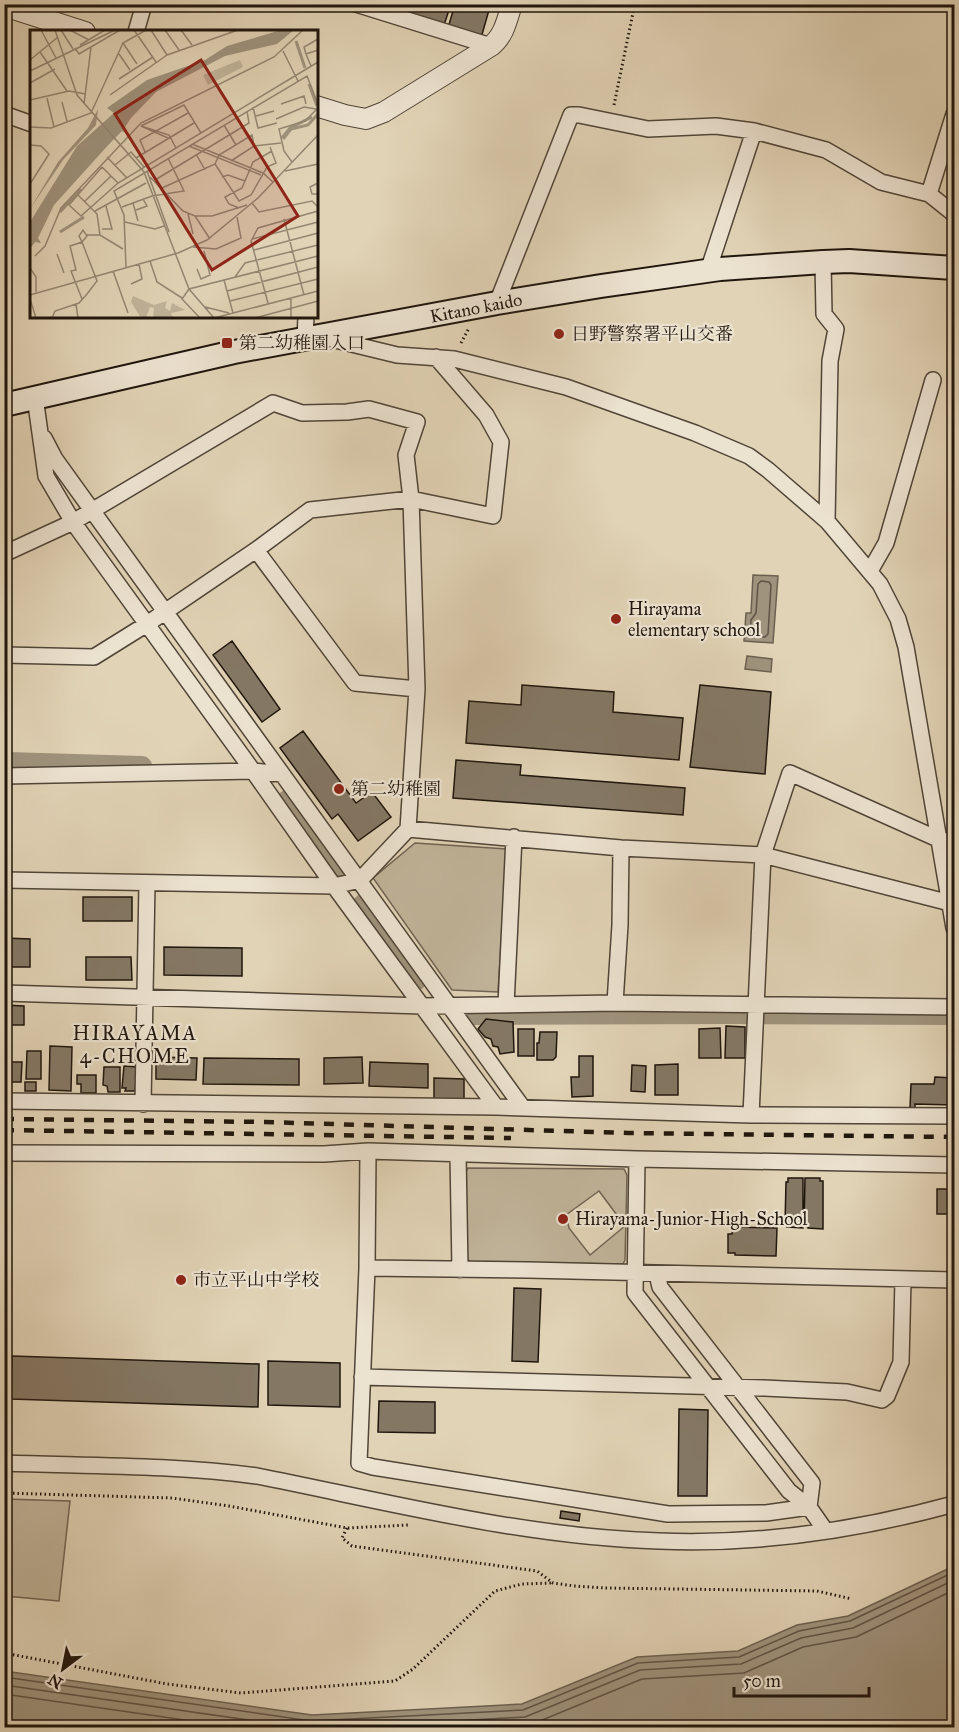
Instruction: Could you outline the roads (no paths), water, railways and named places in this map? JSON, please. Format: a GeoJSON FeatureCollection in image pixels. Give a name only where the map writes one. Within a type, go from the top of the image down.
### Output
{"type":"FeatureCollection","features":[{"type":"Feature","properties":{"kind":"main road","name":"Kitano kaido"},"geometry":{"type":"LineString","coordinates":[[4,405],[234,352],[490,305],[708,271],[849,261],[954,268]]}},
{"type":"Feature","properties":{"kind":"street"},"geometry":{"type":"LineString","coordinates":[[137,30],[144,4]]}},
{"type":"Feature","properties":{"kind":"street"},"geometry":{"type":"LineString","coordinates":[[356,4],[491,46]]}},
{"type":"Feature","properties":{"kind":"street"},"geometry":{"type":"LineString","coordinates":[[318,107],[345,115],[366,118],[384,112],[498,41],[512,4]]}},
{"type":"Feature","properties":{"kind":"street"},"geometry":{"type":"LineString","coordinates":[[4,6],[78,30]]}},
{"type":"Feature","properties":{"kind":"street"},"geometry":{"type":"LineString","coordinates":[[4,114],[30,123]]}},
{"type":"Feature","properties":{"kind":"street"},"geometry":{"type":"LineString","coordinates":[[929,194],[954,114]]}},
{"type":"Feature","properties":{"kind":"street"},"geometry":{"type":"LineString","coordinates":[[490,305],[571,115],[648,129],[716,126],[754,131],[826,150],[881,182],[929,194],[954,214]]}},
{"type":"Feature","properties":{"kind":"street"},"geometry":{"type":"LineString","coordinates":[[708,271],[754,131]]}},
{"type":"Feature","properties":{"kind":"street"},"geometry":{"type":"LineString","coordinates":[[823,262],[824,314],[836,329],[830,361],[827,521]]}},
{"type":"Feature","properties":{"kind":"street"},"geometry":{"type":"LineString","coordinates":[[307,318],[314,338],[397,355],[454,358],[566,387],[726,445],[749,456],[768,470],[827,521],[880,584],[898,619],[906,646],[947,841],[950,903],[954,928]]}},
{"type":"Feature","properties":{"kind":"street"},"geometry":{"type":"LineString","coordinates":[[4,655],[94,657],[256,550],[309,510],[411,499],[492,516],[501,442],[486,415],[436,357]]}},
{"type":"Feature","properties":{"kind":"street"},"geometry":{"type":"LineString","coordinates":[[870,571],[886,543],[933,380]]}},
{"type":"Feature","properties":{"kind":"street"},"geometry":{"type":"LineString","coordinates":[[35,397],[45,476],[73,522],[333,886],[496,1107]]}},
{"type":"Feature","properties":{"kind":"street"},"geometry":{"type":"LineString","coordinates":[[4,552],[73,522],[273,403],[302,412],[347,412],[369,409],[417,422],[406,455],[411,499],[417,689],[408,829],[360,879],[333,886],[4,880]]}},
{"type":"Feature","properties":{"kind":"street"},"geometry":{"type":"LineString","coordinates":[[41,432],[55,459],[523,1108]]}},
{"type":"Feature","properties":{"kind":"street"},"geometry":{"type":"LineString","coordinates":[[256,550],[355,683],[417,689]]}},
{"type":"Feature","properties":{"kind":"street"},"geometry":{"type":"LineString","coordinates":[[5,778],[253,771],[282,774]]}},
{"type":"Feature","properties":{"kind":"street"},"geometry":{"type":"LineString","coordinates":[[751,1115],[763,855],[790,772],[947,841]]}},
{"type":"Feature","properties":{"kind":"street"},"geometry":{"type":"LineString","coordinates":[[408,829],[621,848],[763,855],[950,903]]}},
{"type":"Feature","properties":{"kind":"street"},"geometry":{"type":"LineString","coordinates":[[506,1005],[514,837]]}},
{"type":"Feature","properties":{"kind":"street"},"geometry":{"type":"LineString","coordinates":[[615,1003],[620,925],[621,848]]}},
{"type":"Feature","properties":{"kind":"street"},"geometry":{"type":"LineString","coordinates":[[143,1104],[147,883]]}},
{"type":"Feature","properties":{"kind":"street"},"geometry":{"type":"LineString","coordinates":[[4,993],[423,1006],[757,1003],[954,1007]]}},
{"type":"Feature","properties":{"kind":"street"},"geometry":{"type":"LineString","coordinates":[[4,1101],[496,1107],[751,1115],[954,1116]]}},
{"type":"Feature","properties":{"kind":"street"},"geometry":{"type":"LineString","coordinates":[[4,1153],[324,1154],[368,1151],[954,1165]]}},
{"type":"Feature","properties":{"kind":"street"},"geometry":{"type":"LineString","coordinates":[[368,1151],[367,1268],[359,1463],[668,1514],[766,1514],[809,1507]]}},
{"type":"Feature","properties":{"kind":"street"},"geometry":{"type":"LineString","coordinates":[[458,1154],[460,1270]]}},
{"type":"Feature","properties":{"kind":"street"},"geometry":{"type":"LineString","coordinates":[[637,1159],[635,1293],[789,1491],[809,1507],[825,1530]]}},
{"type":"Feature","properties":{"kind":"street"},"geometry":{"type":"LineString","coordinates":[[367,1268],[954,1280]]}},
{"type":"Feature","properties":{"kind":"street"},"geometry":{"type":"LineString","coordinates":[[657,1274],[660,1287],[812,1483],[809,1507]]}},
{"type":"Feature","properties":{"kind":"street"},"geometry":{"type":"LineString","coordinates":[[362,1377],[847,1392],[882,1400],[902,1362],[903,1280]]}},
{"type":"Feature","properties":{"kind":"street"},"geometry":{"type":"LineString","coordinates":[[4,1463],[182,1468],[223,1472],[267,1478],[460,1518],[630,1540],[696,1542],[765,1538],[909,1515],[954,1504]]}},
{"type":"Feature","properties":{"kind":"water"},"geometry":{"type":"Polygon","coordinates":[[[753,575],[778,576],[773,643],[744,641],[746,613],[751,613],[753,575]]]}},
{"type":"Feature","properties":{"kind":"water"},"geometry":{"type":"Polygon","coordinates":[[[747,656],[772,659],[771,672],[745,669],[747,656]]]}},
{"type":"Feature","properties":{"kind":"water"},"geometry":{"type":"Polygon","coordinates":[[[954,1566],[954,1727],[5,1726],[5,1671],[312,1715],[522,1704],[637,1657],[738,1651],[797,1625],[848,1616],[954,1566]]]}},
{"type":"Feature","properties":{"kind":"waterway"},"geometry":{"type":"LineString","coordinates":[[7,762],[142,766]]}},
{"type":"Feature","properties":{"kind":"waterway"},"geometry":{"type":"LineString","coordinates":[[287,800],[338,871]]}},
{"type":"Feature","properties":{"kind":"waterway"},"geometry":{"type":"LineString","coordinates":[[363,904],[417,980]]}},
{"type":"Feature","properties":{"kind":"waterway"},"geometry":{"type":"LineString","coordinates":[[473,1015],[954,1015]]}},
{"type":"Feature","properties":{"kind":"railway"},"geometry":{"type":"LineString","coordinates":[[4,1119],[265,1122],[628,1133],[954,1137]]}},
{"type":"Feature","properties":{"kind":"railway"},"geometry":{"type":"LineString","coordinates":[[4,1130],[511,1138]]}},
{"type":"Feature","properties":{"kind":"place","name":"日野警察署平山交番"},"geometry":{"type":"Point","coordinates":[559,334]}},
{"type":"Feature","properties":{"kind":"place","name":"第二幼稚園入口"},"geometry":{"type":"Point","coordinates":[227,343]}},
{"type":"Feature","properties":{"kind":"place","name":"Hirayama elementary school"},"geometry":{"type":"Point","coordinates":[616,619]}},
{"type":"Feature","properties":{"kind":"place","name":"第二幼稚園"},"geometry":{"type":"Point","coordinates":[339,789]}},
{"type":"Feature","properties":{"kind":"place","name":"Hirayama-Junior-High-School"},"geometry":{"type":"Point","coordinates":[563,1219]}},
{"type":"Feature","properties":{"kind":"place","name":"市立平山中学校"},"geometry":{"type":"Point","coordinates":[181,1280]}},
{"type":"Feature","properties":{"kind":"district","name":"HIRAYAMA 4-CHOME"},"geometry":{"type":"Point","coordinates":[135,1044]}}]}
